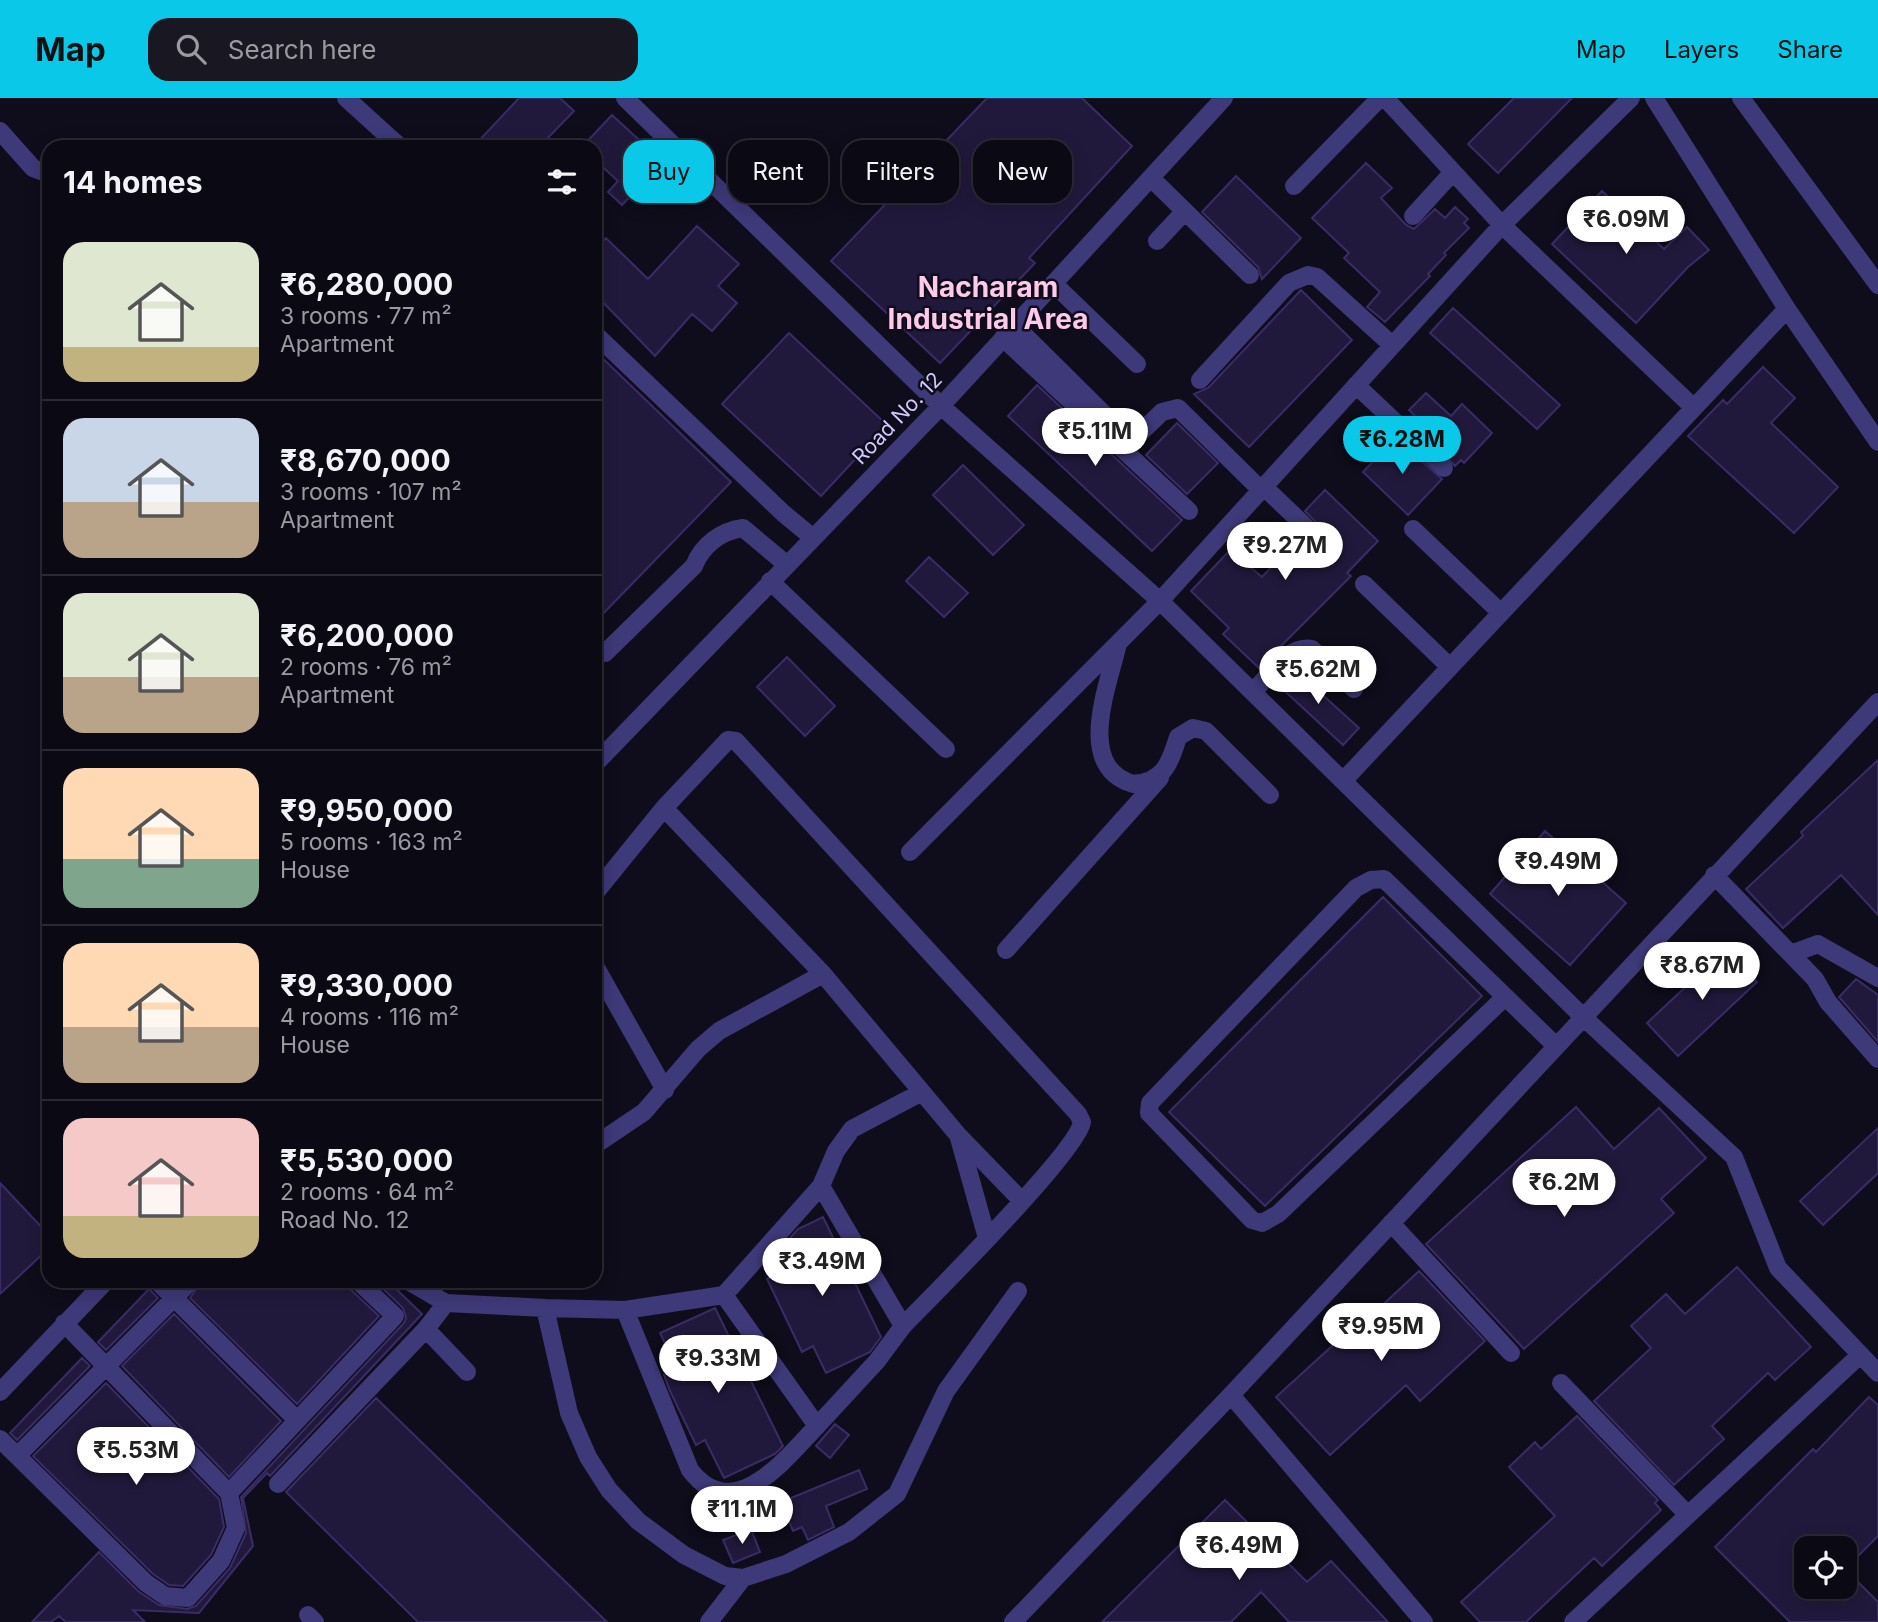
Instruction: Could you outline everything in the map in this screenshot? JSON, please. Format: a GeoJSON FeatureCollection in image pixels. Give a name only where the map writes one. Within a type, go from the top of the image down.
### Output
{"type":"FeatureCollection","features":[{"type":"Feature","properties":{"kind":"street"},"geometry":{"type":"LineString","coordinates":[[345,98],[390,140]]}},
{"type":"Feature","properties":{"kind":"street"},"geometry":{"type":"LineString","coordinates":[[625,98],[941,407],[1160,601],[1582,1016],[1734,1157],[1778,1268],[1878,1373]]}},
{"type":"Feature","properties":{"kind":"street","name":"Road No. 12"},"geometry":{"type":"LineString","coordinates":[[602,757],[812,537],[941,407],[1224,98]]}},
{"type":"Feature","properties":{"kind":"street"},"geometry":{"type":"LineString","coordinates":[[1294,186],[1380,98]]}},
{"type":"Feature","properties":{"kind":"street"},"geometry":{"type":"LineString","coordinates":[[1385,98],[1502,225],[1694,408]]}},
{"type":"Feature","properties":{"kind":"street"},"geometry":{"type":"LineString","coordinates":[[911,852],[1160,601],[1502,225],[1631,98]]}},
{"type":"Feature","properties":{"kind":"street"},"geometry":{"type":"LineString","coordinates":[[1654,98],[1787,309],[1878,442]]}},
{"type":"Feature","properties":{"kind":"street"},"geometry":{"type":"LineString","coordinates":[[1741,98],[1878,285]]}},
{"type":"Feature","properties":{"kind":"street"},"geometry":{"type":"LineString","coordinates":[[0,131],[33,168],[42,171]]}},
{"type":"Feature","properties":{"kind":"street"},"geometry":{"type":"LineString","coordinates":[[1413,216],[1453,172]]}},
{"type":"Feature","properties":{"kind":"street"},"geometry":{"type":"LineString","coordinates":[[1151,178],[1250,275]]}},
{"type":"Feature","properties":{"kind":"street"},"geometry":{"type":"LineString","coordinates":[[1157,241],[1185,211]]}},
{"type":"Feature","properties":{"kind":"street"},"geometry":{"type":"LineString","coordinates":[[1200,380],[1289,283],[1308,275],[1317,277],[1392,345]]}},
{"type":"Feature","properties":{"kind":"street"},"geometry":{"type":"LineString","coordinates":[[1054,284],[1137,364]]}},
{"type":"Feature","properties":{"kind":"street"},"geometry":{"type":"LineString","coordinates":[[1343,781],[1787,309]]}},
{"type":"Feature","properties":{"kind":"street"},"geometry":{"type":"LineString","coordinates":[[1009,332],[1118,428]]}},
{"type":"Feature","properties":{"kind":"street"},"geometry":{"type":"LineString","coordinates":[[1009,332],[1189,511]]}},
{"type":"Feature","properties":{"kind":"street"},"geometry":{"type":"LineString","coordinates":[[602,341],[783,513],[812,537]]}},
{"type":"Feature","properties":{"kind":"street"},"geometry":{"type":"LineString","coordinates":[[1356,385],[1444,468]]}},
{"type":"Feature","properties":{"kind":"street"},"geometry":{"type":"LineString","coordinates":[[1140,433],[1161,412],[1178,408],[1306,527]]}},
{"type":"Feature","properties":{"kind":"street"},"geometry":{"type":"LineString","coordinates":[[605,653],[694,566],[698,557],[717,536],[743,528],[786,564]]}},
{"type":"Feature","properties":{"kind":"street"},"geometry":{"type":"LineString","coordinates":[[1413,529],[1502,613]]}},
{"type":"Feature","properties":{"kind":"street"},"geometry":{"type":"LineString","coordinates":[[770,581],[946,749]]}},
{"type":"Feature","properties":{"kind":"street"},"geometry":{"type":"LineString","coordinates":[[1364,584],[1450,667]]}},
{"type":"Feature","properties":{"kind":"street"},"geometry":{"type":"LineString","coordinates":[[1118,643],[1100,726],[1101,753],[1106,765],[1125,782],[1144,783],[1164,773]]}},
{"type":"Feature","properties":{"kind":"street"},"geometry":{"type":"LineString","coordinates":[[1253,692],[1295,649],[1305,647],[1312,649],[1354,689]]}},
{"type":"Feature","properties":{"kind":"street"},"geometry":{"type":"LineString","coordinates":[[1013,1622],[1231,1395],[1878,702]]}},
{"type":"Feature","properties":{"kind":"street"},"geometry":{"type":"LineString","coordinates":[[1006,950],[1164,773],[1178,737],[1193,728],[1206,731],[1270,795]]}},
{"type":"Feature","properties":{"kind":"street"},"geometry":{"type":"LineString","coordinates":[[602,885],[664,808],[728,740],[736,741],[1078,1114],[1082,1122],[1075,1140],[903,1326],[877,1361],[768,1476],[752,1486],[733,1491],[718,1489],[697,1480],[690,1470],[625,1310]]}},
{"type":"Feature","properties":{"kind":"street"},"geometry":{"type":"LineString","coordinates":[[664,808],[823,974],[958,1135],[1021,1200]]}},
{"type":"Feature","properties":{"kind":"street"},"geometry":{"type":"LineString","coordinates":[[1714,875],[1815,979],[1828,1002],[1878,1059]]}},
{"type":"Feature","properties":{"kind":"street"},"geometry":{"type":"LineString","coordinates":[[1505,996],[1278,1214],[1262,1223],[1252,1220],[1149,1113],[1150,1103],[1356,888],[1371,880],[1384,879],[1505,996],[1555,1045]]}},
{"type":"Feature","properties":{"kind":"street"},"geometry":{"type":"LineString","coordinates":[[1791,954],[1818,944],[1878,978]]}},
{"type":"Feature","properties":{"kind":"street"},"geometry":{"type":"LineString","coordinates":[[602,1140],[643,1112],[665,1090],[698,1049],[719,1031],[823,974]]}},
{"type":"Feature","properties":{"kind":"street"},"geometry":{"type":"LineString","coordinates":[[602,978],[665,1090]]}},
{"type":"Feature","properties":{"kind":"street"},"geometry":{"type":"LineString","coordinates":[[418,1288],[430,1297],[446,1303],[625,1310],[724,1295],[821,1186],[839,1144],[852,1129],[922,1092]]}},
{"type":"Feature","properties":{"kind":"street"},"geometry":{"type":"LineString","coordinates":[[958,1135],[987,1238]]}},
{"type":"Feature","properties":{"kind":"street"},"geometry":{"type":"LineString","coordinates":[[821,1186],[903,1326]]}},
{"type":"Feature","properties":{"kind":"street"},"geometry":{"type":"LineString","coordinates":[[1391,1223],[1511,1353]]}},
{"type":"Feature","properties":{"kind":"street"},"geometry":{"type":"LineString","coordinates":[[0,1392],[99,1288]]}},
{"type":"Feature","properties":{"kind":"street"},"geometry":{"type":"LineString","coordinates":[[164,1288],[297,1420]]}},
{"type":"Feature","properties":{"kind":"street"},"geometry":{"type":"LineString","coordinates":[[17,1456],[184,1288]]}},
{"type":"Feature","properties":{"kind":"street"},"geometry":{"type":"LineString","coordinates":[[229,1493],[395,1316],[365,1288]]}},
{"type":"Feature","properties":{"kind":"street"},"geometry":{"type":"LineString","coordinates":[[545,1308],[569,1413],[588,1457],[608,1490],[638,1521],[684,1555],[725,1576],[743,1578],[786,1564],[849,1532],[897,1494],[946,1391],[1018,1291]]}},
{"type":"Feature","properties":{"kind":"street"},"geometry":{"type":"LineString","coordinates":[[724,1295],[817,1426]]}},
{"type":"Feature","properties":{"kind":"street"},"geometry":{"type":"LineString","coordinates":[[278,1484],[426,1329],[446,1303]]}},
{"type":"Feature","properties":{"kind":"street"},"geometry":{"type":"LineString","coordinates":[[0,1439],[146,1583],[165,1596],[188,1598],[221,1561],[236,1528],[229,1493],[64,1323]]}},
{"type":"Feature","properties":{"kind":"street"},"geometry":{"type":"LineString","coordinates":[[426,1329],[467,1372]]}},
{"type":"Feature","properties":{"kind":"street"},"geometry":{"type":"LineString","coordinates":[[1573,1622],[1859,1356]]}},
{"type":"Feature","properties":{"kind":"street"},"geometry":{"type":"LineString","coordinates":[[1561,1383],[1688,1515]]}},
{"type":"Feature","properties":{"kind":"street"},"geometry":{"type":"LineString","coordinates":[[1231,1395],[1424,1622]]}},
{"type":"Feature","properties":{"kind":"street"},"geometry":{"type":"LineString","coordinates":[[709,1622],[743,1578]]}},
{"type":"Feature","properties":{"kind":"building"},"geometry":{"type":"Polygon","coordinates":[[[519,98],[560,98],[574,111],[546,140],[480,140],[519,98]]]}},
{"type":"Feature","properties":{"kind":"building"},"geometry":{"type":"Polygon","coordinates":[[[987,98],[1082,98],[1132,146],[1029,258],[1035,263],[940,363],[831,261],[887,203],[959,203],[959,140],[947,140],[987,98]]]}},
{"type":"Feature","properties":{"kind":"building"},"geometry":{"type":"Polygon","coordinates":[[[1514,98],[1572,98],[1498,173],[1468,144],[1514,98]]]}},
{"type":"Feature","properties":{"kind":"building"},"geometry":{"type":"Polygon","coordinates":[[[612,115],[639,140],[623,140],[622,205],[608,192],[618,181],[602,166],[602,140],[589,140],[612,115]]]}},
{"type":"Feature","properties":{"kind":"building"},"geometry":{"type":"Polygon","coordinates":[[[1366,163],[1392,188],[1381,198],[1406,225],[1414,229],[1435,209],[1445,218],[1455,207],[1468,219],[1464,223],[1469,228],[1444,253],[1446,255],[1428,274],[1430,276],[1385,322],[1367,307],[1380,292],[1344,258],[1349,253],[1312,218],[1366,163]]]}},
{"type":"Feature","properties":{"kind":"building"},"geometry":{"type":"Polygon","coordinates":[[[1236,176],[1301,238],[1262,279],[1258,267],[1202,212],[1236,176]]]}},
{"type":"Feature","properties":{"kind":"building"},"geometry":{"type":"Polygon","coordinates":[[[1602,191],[1664,249],[1687,227],[1709,250],[1688,267],[1636,323],[1552,244],[1602,191]]]}},
{"type":"Feature","properties":{"kind":"building"},"geometry":{"type":"Polygon","coordinates":[[[697,226],[739,264],[718,286],[737,303],[712,331],[692,314],[655,356],[602,301],[602,242],[606,238],[648,279],[697,226]]]}},
{"type":"Feature","properties":{"kind":"building"},"geometry":{"type":"Polygon","coordinates":[[[1301,290],[1352,340],[1249,447],[1194,394],[1208,388],[1301,290]]]}},
{"type":"Feature","properties":{"kind":"building"},"geometry":{"type":"Polygon","coordinates":[[[1453,308],[1560,405],[1537,429],[1430,333],[1453,308]]]}},
{"type":"Feature","properties":{"kind":"building"},"geometry":{"type":"Polygon","coordinates":[[[789,333],[887,425],[821,496],[722,404],[789,333]]]}},
{"type":"Feature","properties":{"kind":"building"},"geometry":{"type":"Polygon","coordinates":[[[602,358],[731,482],[602,615],[602,358]]]}},
{"type":"Feature","properties":{"kind":"building"},"geometry":{"type":"Polygon","coordinates":[[[1763,367],[1795,398],[1771,423],[1838,487],[1794,533],[1688,436],[1723,400],[1727,404],[1763,367]]]}},
{"type":"Feature","properties":{"kind":"building"},"geometry":{"type":"Polygon","coordinates":[[[1037,385],[1182,520],[1152,551],[1008,416],[1037,385]]]}},
{"type":"Feature","properties":{"kind":"building"},"geometry":{"type":"Polygon","coordinates":[[[1426,393],[1451,416],[1462,404],[1492,433],[1464,463],[1461,460],[1455,466],[1411,421],[1416,417],[1409,410],[1426,393]]]}},
{"type":"Feature","properties":{"kind":"building"},"geometry":{"type":"Polygon","coordinates":[[[1177,423],[1218,463],[1187,494],[1146,455],[1177,423]]]}},
{"type":"Feature","properties":{"kind":"building"},"geometry":{"type":"Polygon","coordinates":[[[1395,438],[1442,479],[1408,515],[1363,472],[1395,438]]]}},
{"type":"Feature","properties":{"kind":"building"},"geometry":{"type":"Polygon","coordinates":[[[963,465],[1024,525],[993,555],[933,495],[963,465]]]}},
{"type":"Feature","properties":{"kind":"building"},"geometry":{"type":"Polygon","coordinates":[[[1325,490],[1378,541],[1347,573],[1351,576],[1259,668],[1223,634],[1229,628],[1191,591],[1230,550],[1262,577],[1300,537],[1309,538],[1315,534],[1317,523],[1305,511],[1325,490]]]}},
{"type":"Feature","properties":{"kind":"building"},"geometry":{"type":"Polygon","coordinates":[[[929,557],[968,593],[944,617],[906,581],[929,557]]]}},
{"type":"Feature","properties":{"kind":"building"},"geometry":{"type":"Polygon","coordinates":[[[787,657],[835,706],[805,736],[757,687],[787,657]]]}},
{"type":"Feature","properties":{"kind":"building"},"geometry":{"type":"Polygon","coordinates":[[[1292,667],[1359,728],[1343,745],[1276,683],[1292,667]]]}},
{"type":"Feature","properties":{"kind":"building"},"geometry":{"type":"Polygon","coordinates":[[[1878,760],[1878,915],[1841,875],[1783,928],[1746,889],[1803,836],[1801,832],[1878,760]]]}},
{"type":"Feature","properties":{"kind":"building"},"geometry":{"type":"Polygon","coordinates":[[[1545,831],[1626,903],[1570,965],[1490,894],[1545,831]]]}},
{"type":"Feature","properties":{"kind":"building"},"geometry":{"type":"Polygon","coordinates":[[[1383,897],[1482,996],[1265,1206],[1169,1112],[1383,897]]]}},
{"type":"Feature","properties":{"kind":"building"},"geometry":{"type":"Polygon","coordinates":[[[1726,949],[1757,982],[1678,1056],[1647,1023],[1726,949]]]}},
{"type":"Feature","properties":{"kind":"building"},"geometry":{"type":"Polygon","coordinates":[[[1856,979],[1878,995],[1878,1042],[1839,997],[1856,979]]]}},
{"type":"Feature","properties":{"kind":"building"},"geometry":{"type":"Polygon","coordinates":[[[1576,1107],[1614,1149],[1659,1108],[1706,1158],[1661,1199],[1674,1213],[1524,1349],[1426,1244],[1576,1107]]]}},
{"type":"Feature","properties":{"kind":"building"},"geometry":{"type":"Polygon","coordinates":[[[1878,1128],[1878,1173],[1823,1225],[1800,1201],[1878,1128]]]}},
{"type":"Feature","properties":{"kind":"building"},"geometry":{"type":"Polygon","coordinates":[[[0,1183],[42,1228],[42,1255],[0,1294],[0,1183]]]}},
{"type":"Feature","properties":{"kind":"building"},"geometry":{"type":"Polygon","coordinates":[[[823,1217],[881,1337],[870,1352],[826,1373],[813,1346],[802,1352],[767,1279],[778,1273],[771,1259],[798,1229],[823,1217]]]}},
{"type":"Feature","properties":{"kind":"building"},"geometry":{"type":"Polygon","coordinates":[[[1737,1267],[1811,1347],[1775,1380],[1768,1373],[1712,1426],[1724,1439],[1674,1485],[1594,1401],[1651,1348],[1631,1326],[1666,1294],[1685,1314],[1737,1267]]]}},
{"type":"Feature","properties":{"kind":"building"},"geometry":{"type":"Polygon","coordinates":[[[1419,1271],[1485,1341],[1420,1401],[1406,1385],[1330,1455],[1276,1397],[1343,1336],[1346,1339],[1419,1271]]]}},
{"type":"Feature","properties":{"kind":"building"},"geometry":{"type":"Polygon","coordinates":[[[197,1288],[350,1288],[379,1316],[297,1404],[190,1298],[197,1288]]]}},
{"type":"Feature","properties":{"kind":"building"},"geometry":{"type":"Polygon","coordinates":[[[382,1288],[395,1288],[422,1314],[270,1476],[267,1473],[243,1498],[253,1546],[199,1613],[133,1610],[145,1622],[66,1622],[59,1616],[51,1622],[32,1622],[99,1552],[138,1591],[159,1605],[187,1609],[196,1606],[230,1568],[246,1533],[241,1497],[404,1323],[406,1318],[403,1308],[382,1288]]]}},
{"type":"Feature","properties":{"kind":"building"},"geometry":{"type":"Polygon","coordinates":[[[149,1289],[158,1298],[106,1350],[98,1342],[149,1289]]]}},
{"type":"Feature","properties":{"kind":"building"},"geometry":{"type":"Polygon","coordinates":[[[715,1308],[783,1446],[775,1454],[724,1478],[705,1440],[696,1445],[670,1391],[664,1375],[677,1368],[660,1333],[715,1308]]]}},
{"type":"Feature","properties":{"kind":"building"},"geometry":{"type":"Polygon","coordinates":[[[174,1314],[281,1421],[229,1477],[122,1366],[174,1314]]]}},
{"type":"Feature","properties":{"kind":"building"},"geometry":{"type":"Polygon","coordinates":[[[82,1358],[90,1366],[17,1440],[10,1433],[82,1358]]]}},
{"type":"Feature","properties":{"kind":"building"},"geometry":{"type":"Polygon","coordinates":[[[106,1383],[219,1499],[224,1527],[211,1555],[183,1586],[169,1585],[153,1574],[33,1456],[106,1383]]]}},
{"type":"Feature","properties":{"kind":"building"},"geometry":{"type":"Polygon","coordinates":[[[1869,1397],[1878,1405],[1878,1536],[1857,1557],[1857,1536],[1794,1536],[1794,1599],[1857,1599],[1857,1581],[1878,1602],[1878,1622],[1790,1622],[1715,1547],[1813,1449],[1816,1452],[1869,1397]]]}},
{"type":"Feature","properties":{"kind":"building"},"geometry":{"type":"Polygon","coordinates":[[[376,1398],[607,1622],[418,1622],[286,1492],[376,1398]]]}},
{"type":"Feature","properties":{"kind":"building"},"geometry":{"type":"Polygon","coordinates":[[[1577,1416],[1658,1500],[1655,1503],[1661,1510],[1602,1566],[1594,1558],[1526,1622],[1480,1622],[1461,1602],[1555,1516],[1509,1467],[1535,1442],[1541,1449],[1577,1416]]]}},
{"type":"Feature","properties":{"kind":"building"},"geometry":{"type":"Polygon","coordinates":[[[835,1424],[849,1435],[830,1458],[816,1446],[835,1424]]]}},
{"type":"Feature","properties":{"kind":"building"},"geometry":{"type":"Polygon","coordinates":[[[859,1470],[867,1489],[826,1506],[834,1527],[808,1540],[802,1527],[793,1531],[781,1502],[859,1470]]]}},
{"type":"Feature","properties":{"kind":"building"},"geometry":{"type":"Polygon","coordinates":[[[1225,1500],[1307,1582],[1331,1561],[1388,1622],[1289,1622],[1261,1592],[1231,1622],[1102,1622],[1225,1500]]]}},
{"type":"Feature","properties":{"kind":"building"},"geometry":{"type":"Polygon","coordinates":[[[751,1529],[760,1552],[733,1563],[723,1540],[751,1529]]]}},
{"type":"Feature","properties":{"kind":"district","name":"Nacharam Industrial Area"},"geometry":{"type":"Point","coordinates":[988,303]}}]}
